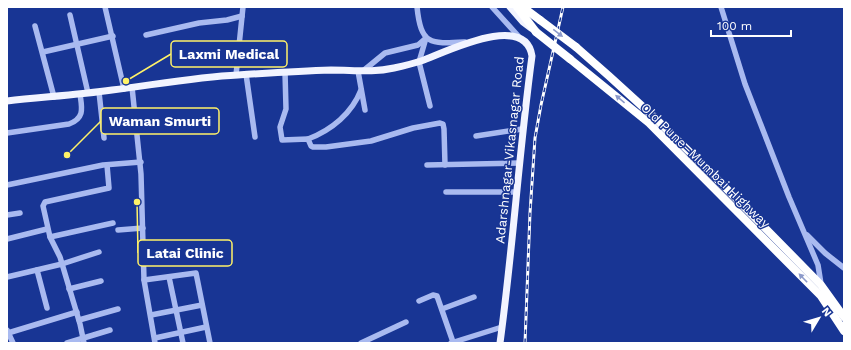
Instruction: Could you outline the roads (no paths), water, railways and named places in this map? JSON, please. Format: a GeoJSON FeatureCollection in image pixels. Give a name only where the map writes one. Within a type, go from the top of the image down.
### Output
{"type":"FeatureCollection","features":[{"type":"Feature","properties":{"kind":"highway","name":"Old Pune–Mumbai Highway"},"geometry":{"type":"LineString","coordinates":[[517,7],[526,10],[576,47],[654,117],[821,285],[844,317]]}},
{"type":"Feature","properties":{"kind":"highway","name":"Old Pune–Mumbai Highway"},"geometry":{"type":"LineString","coordinates":[[526,10],[536,32],[648,123],[821,296],[844,331]]}},
{"type":"Feature","properties":{"kind":"main road"},"geometry":{"type":"LineString","coordinates":[[510,7],[523,22],[536,32]]}},
{"type":"Feature","properties":{"kind":"main road","name":"Adarshnagar-Vikasnagar Road"},"geometry":{"type":"LineString","coordinates":[[7,102],[246,74],[320,70],[377,72],[420,62],[469,42],[493,36],[514,37],[521,39],[527,43],[531,49],[532,56],[522,129],[511,258],[500,343]]}},
{"type":"Feature","properties":{"kind":"street"},"geometry":{"type":"LineString","coordinates":[[105,7],[124,89]]}},
{"type":"Feature","properties":{"kind":"street"},"geometry":{"type":"LineString","coordinates":[[236,75],[243,7]]}},
{"type":"Feature","properties":{"kind":"street"},"geometry":{"type":"LineString","coordinates":[[417,7],[420,27],[426,38],[443,44],[469,42]]}},
{"type":"Feature","properties":{"kind":"street"},"geometry":{"type":"LineString","coordinates":[[492,7],[521,39]]}},
{"type":"Feature","properties":{"kind":"street"},"geometry":{"type":"LineString","coordinates":[[721,7],[745,84],[789,197],[818,265],[821,296]]}},
{"type":"Feature","properties":{"kind":"street"},"geometry":{"type":"LineString","coordinates":[[70,15],[88,93]]}},
{"type":"Feature","properties":{"kind":"street"},"geometry":{"type":"LineString","coordinates":[[146,35],[199,23],[227,20],[242,16]]}},
{"type":"Feature","properties":{"kind":"street"},"geometry":{"type":"LineString","coordinates":[[35,26],[54,96]]}},
{"type":"Feature","properties":{"kind":"street"},"geometry":{"type":"LineString","coordinates":[[43,52],[112,36]]}},
{"type":"Feature","properties":{"kind":"street"},"geometry":{"type":"LineString","coordinates":[[426,38],[420,62],[430,106]]}},
{"type":"Feature","properties":{"kind":"street"},"geometry":{"type":"LineString","coordinates":[[365,110],[361,90],[360,71],[385,53],[418,45],[426,38]]}},
{"type":"Feature","properties":{"kind":"street"},"geometry":{"type":"LineString","coordinates":[[285,72],[286,109],[280,127],[282,140],[308,139],[331,127],[338,122],[358,99],[361,90]]}},
{"type":"Feature","properties":{"kind":"street"},"geometry":{"type":"LineString","coordinates":[[246,74],[255,137]]}},
{"type":"Feature","properties":{"kind":"street"},"geometry":{"type":"LineString","coordinates":[[132,87],[141,162],[144,280],[155,340],[181,332],[206,327]]}},
{"type":"Feature","properties":{"kind":"street"},"geometry":{"type":"LineString","coordinates":[[99,92],[104,138]]}},
{"type":"Feature","properties":{"kind":"street"},"geometry":{"type":"LineString","coordinates":[[7,133],[69,124],[76,121],[82,108],[80,94]]}},
{"type":"Feature","properties":{"kind":"street"},"geometry":{"type":"LineString","coordinates":[[308,139],[313,148],[326,147],[371,141],[413,128],[440,122],[444,129],[445,165]]}},
{"type":"Feature","properties":{"kind":"street"},"geometry":{"type":"LineString","coordinates":[[476,136],[522,129]]}},
{"type":"Feature","properties":{"kind":"street"},"geometry":{"type":"LineString","coordinates":[[7,185],[107,165],[141,162]]}},
{"type":"Feature","properties":{"kind":"street"},"geometry":{"type":"LineString","coordinates":[[426,165],[519,163]]}},
{"type":"Feature","properties":{"kind":"street"},"geometry":{"type":"LineString","coordinates":[[84,340],[59,254],[47,229],[43,206],[45,202],[109,188],[107,165]]}},
{"type":"Feature","properties":{"kind":"street"},"geometry":{"type":"LineString","coordinates":[[446,192],[516,192]]}},
{"type":"Feature","properties":{"kind":"street"},"geometry":{"type":"LineString","coordinates":[[7,216],[20,213]]}},
{"type":"Feature","properties":{"kind":"street"},"geometry":{"type":"LineString","coordinates":[[50,237],[113,223]]}},
{"type":"Feature","properties":{"kind":"street"},"geometry":{"type":"LineString","coordinates":[[118,230],[143,228]]}},
{"type":"Feature","properties":{"kind":"street"},"geometry":{"type":"LineString","coordinates":[[7,239],[47,229]]}},
{"type":"Feature","properties":{"kind":"street"},"geometry":{"type":"LineString","coordinates":[[805,233],[825,253],[844,268]]}},
{"type":"Feature","properties":{"kind":"street"},"geometry":{"type":"LineString","coordinates":[[7,277],[62,264],[99,252]]}},
{"type":"Feature","properties":{"kind":"street"},"geometry":{"type":"LineString","coordinates":[[37,270],[47,308]]}},
{"type":"Feature","properties":{"kind":"street"},"geometry":{"type":"LineString","coordinates":[[144,280],[196,274],[210,343]]}},
{"type":"Feature","properties":{"kind":"street"},"geometry":{"type":"LineString","coordinates":[[169,277],[183,343]]}},
{"type":"Feature","properties":{"kind":"street"},"geometry":{"type":"LineString","coordinates":[[69,289],[101,281]]}},
{"type":"Feature","properties":{"kind":"street"},"geometry":{"type":"LineString","coordinates":[[419,301],[436,295],[439,299],[452,342],[502,327]]}},
{"type":"Feature","properties":{"kind":"street"},"geometry":{"type":"LineString","coordinates":[[442,309],[474,297]]}},
{"type":"Feature","properties":{"kind":"street"},"geometry":{"type":"LineString","coordinates":[[151,315],[202,305]]}},
{"type":"Feature","properties":{"kind":"street"},"geometry":{"type":"LineString","coordinates":[[79,320],[118,309]]}},
{"type":"Feature","properties":{"kind":"street"},"geometry":{"type":"LineString","coordinates":[[12,343],[8,331],[77,312]]}},
{"type":"Feature","properties":{"kind":"street"},"geometry":{"type":"LineString","coordinates":[[362,343],[406,322]]}},
{"type":"Feature","properties":{"kind":"street"},"geometry":{"type":"LineString","coordinates":[[67,343],[84,340],[110,330]]}},
{"type":"Feature","properties":{"kind":"railway"},"geometry":{"type":"LineString","coordinates":[[525,343],[530,213],[535,138],[563,7]]}},
{"type":"Feature","properties":{"kind":"place","name":"Laxmi Medical"},"geometry":{"type":"Point","coordinates":[126,81]}},
{"type":"Feature","properties":{"kind":"place","name":"Waman Smurti"},"geometry":{"type":"Point","coordinates":[67,155]}},
{"type":"Feature","properties":{"kind":"place","name":"Latai Clinic"},"geometry":{"type":"Point","coordinates":[137,202]}}]}
